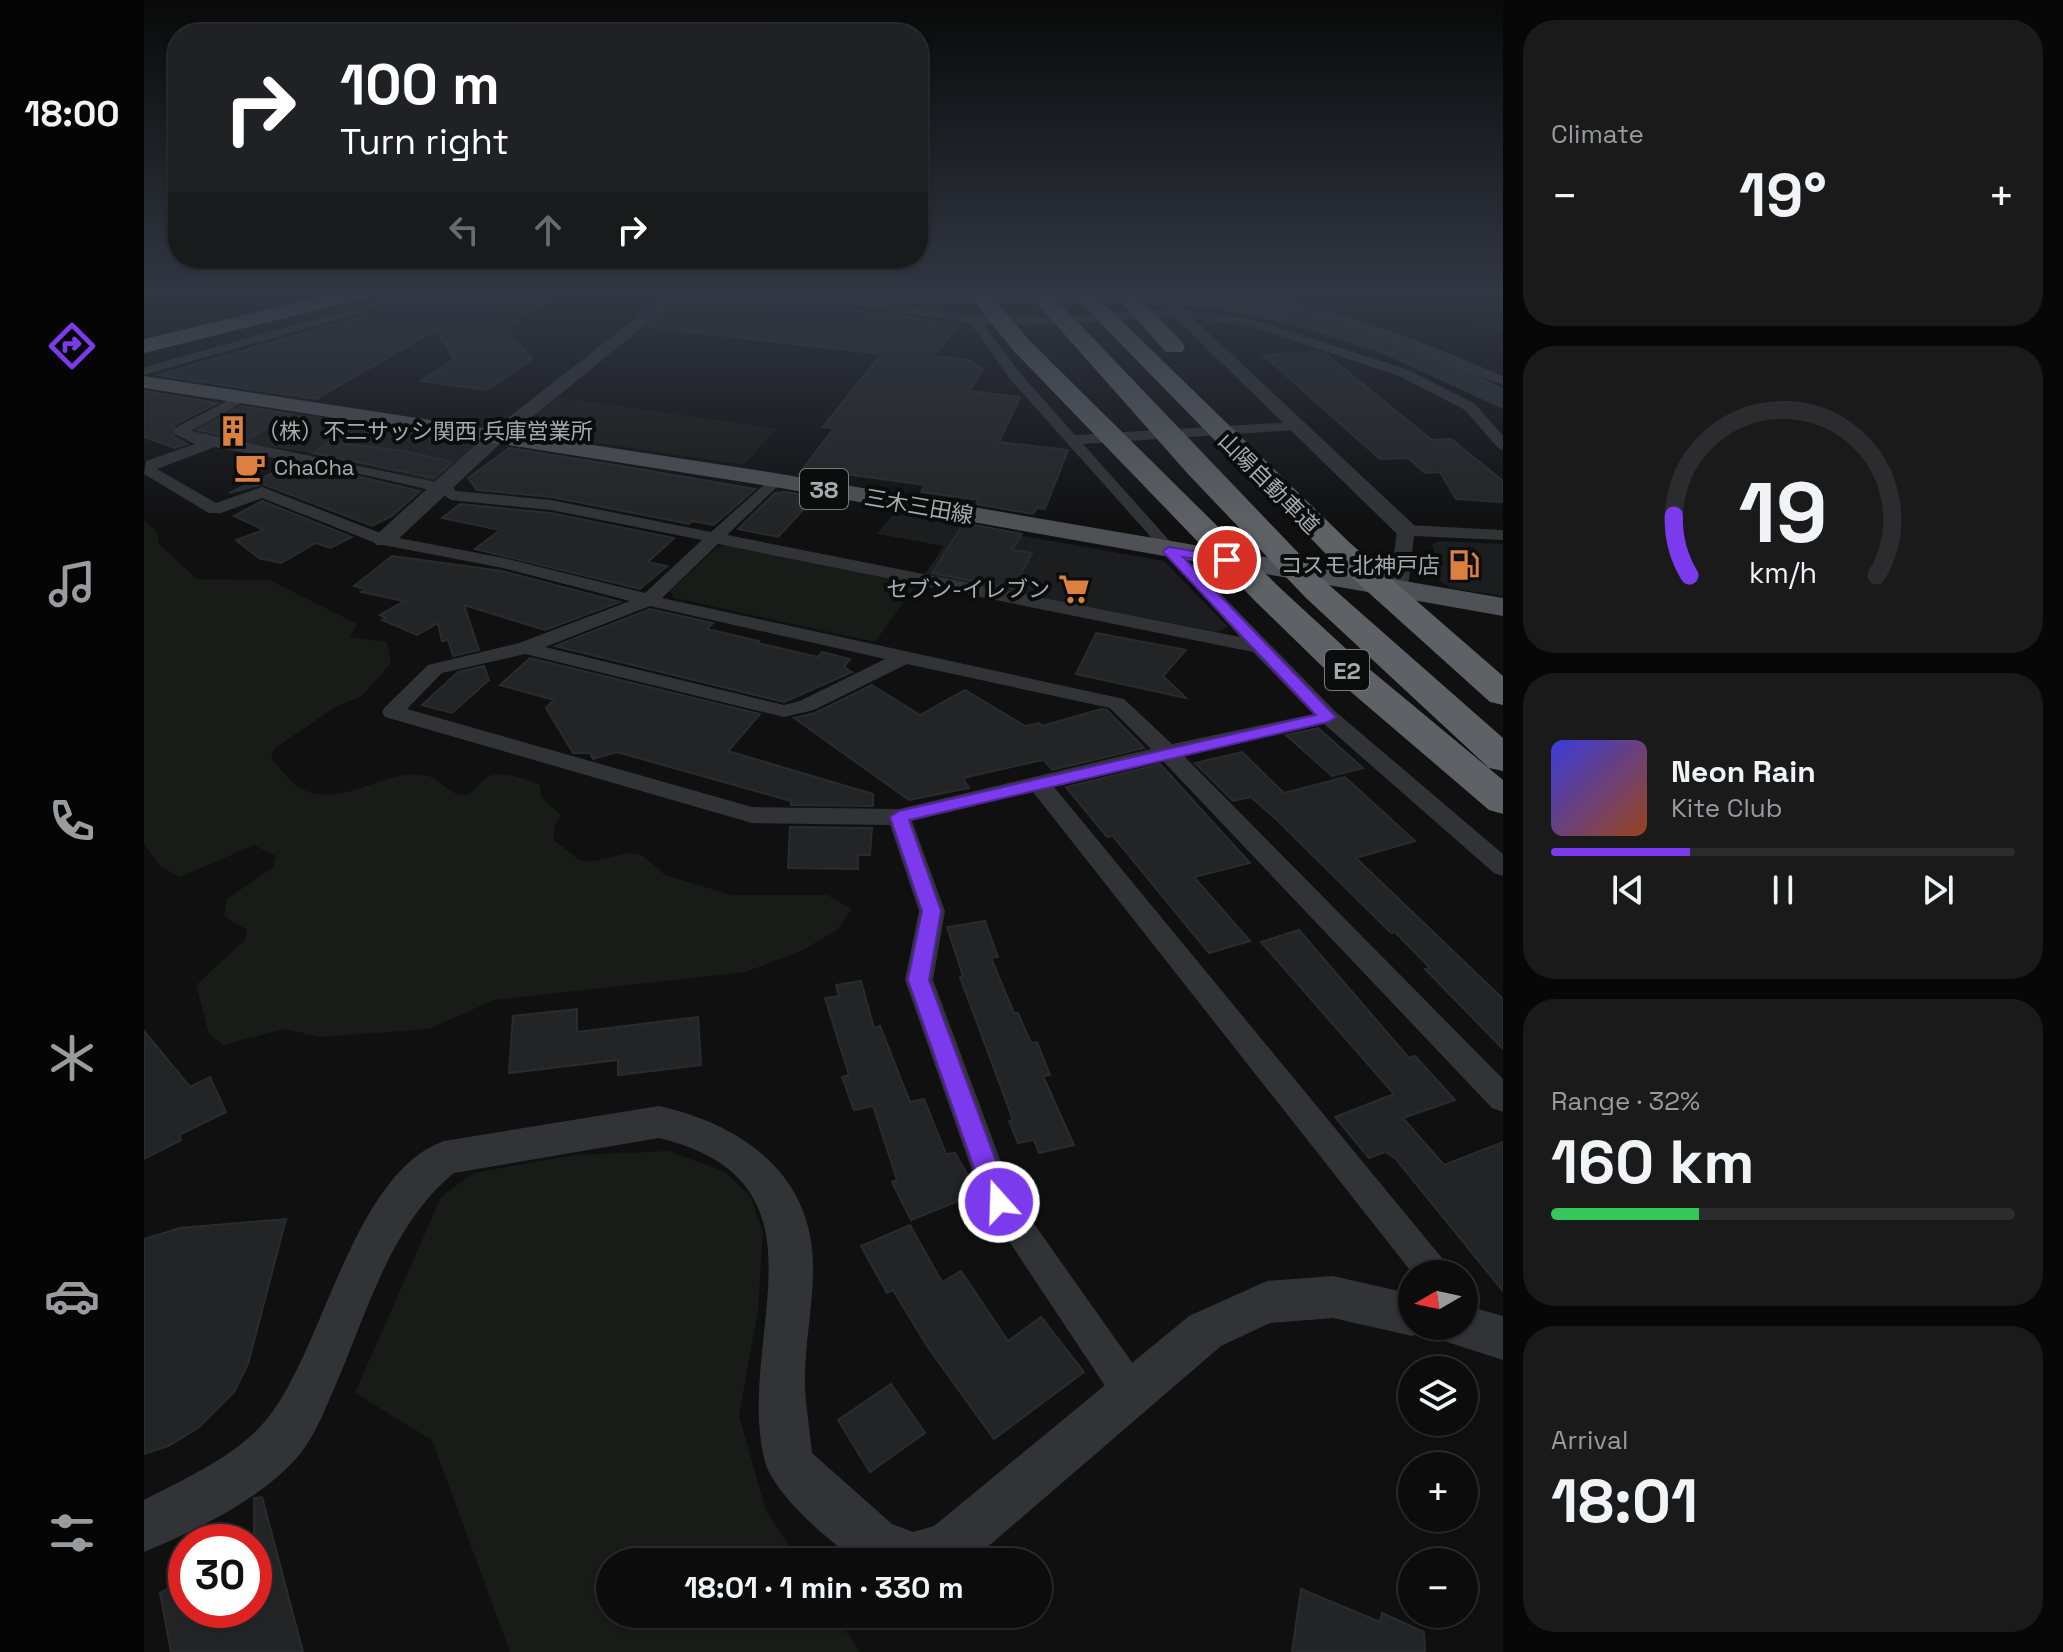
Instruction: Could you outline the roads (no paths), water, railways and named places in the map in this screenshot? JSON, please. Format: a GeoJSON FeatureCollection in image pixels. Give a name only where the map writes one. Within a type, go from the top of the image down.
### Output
{"type":"FeatureCollection","features":[{"type":"Feature","properties":{"kind":"highway"},"geometry":{"type":"LineString","coordinates":[[1045,369],[1201,527]]}},
{"type":"Feature","properties":{"kind":"highway","name":"E2"},"geometry":{"type":"LineString","coordinates":[[1066,369],[1201,527],[1343,666],[1503,801]]}},
{"type":"Feature","properties":{"kind":"highway","name":"山陽自動車道"},"geometry":{"type":"LineString","coordinates":[[1097,369],[1394,663],[1503,759]]}},
{"type":"Feature","properties":{"kind":"highway","name":"山陽自動車道"},"geometry":{"type":"LineString","coordinates":[[1156,369],[1285,501],[1362,573],[1503,694]]}},
{"type":"Feature","properties":{"kind":"highway"},"geometry":{"type":"LineString","coordinates":[[1233,407],[1363,540],[1503,671]]}},
{"type":"Feature","properties":{"kind":"main road","name":"三木三田線"},"geometry":{"type":"LineString","coordinates":[[144,382],[775,480],[1503,607]]}},
{"type":"Feature","properties":{"kind":"street"},"geometry":{"type":"LineString","coordinates":[[384,540],[445,488],[498,435],[581,369]]}},
{"type":"Feature","properties":{"kind":"street"},"geometry":{"type":"LineString","coordinates":[[1010,369],[1169,551],[1328,717],[1503,867]]}},
{"type":"Feature","properties":{"kind":"street"},"geometry":{"type":"LineString","coordinates":[[1235,369],[1406,530],[1503,535]]}},
{"type":"Feature","properties":{"kind":"street"},"geometry":{"type":"LineString","coordinates":[[1392,369],[1470,407],[1495,423],[1503,445]]}},
{"type":"Feature","properties":{"kind":"street"},"geometry":{"type":"LineString","coordinates":[[1473,369],[1503,381]]}},
{"type":"Feature","properties":{"kind":"street"},"geometry":{"type":"LineString","coordinates":[[244,396],[180,431],[186,437],[212,443],[306,456],[445,488],[451,495],[551,505],[1259,647]]}},
{"type":"Feature","properties":{"kind":"street"},"geometry":{"type":"LineString","coordinates":[[1072,440],[1295,426]]}},
{"type":"Feature","properties":{"kind":"street"},"geometry":{"type":"LineString","coordinates":[[212,443],[152,464],[148,470],[215,509],[262,492],[384,540],[504,563],[649,600],[1117,703],[1503,1099]]}},
{"type":"Feature","properties":{"kind":"street"},"geometry":{"type":"LineString","coordinates":[[775,480],[649,600],[525,648],[435,669],[393,712],[752,815],[899,817],[1167,752],[1328,717]]}},
{"type":"Feature","properties":{"kind":"street"},"geometry":{"type":"LineString","coordinates":[[1399,587],[1406,530]]}},
{"type":"Feature","properties":{"kind":"street"},"geometry":{"type":"LineString","coordinates":[[525,648],[784,711],[807,706],[907,656]]}},
{"type":"Feature","properties":{"kind":"street"},"geometry":{"type":"LineString","coordinates":[[1040,785],[1423,1260]]}},
{"type":"Feature","properties":{"kind":"street"},"geometry":{"type":"LineString","coordinates":[[899,817],[932,911],[919,980],[999,1202],[1130,1391]]}},
{"type":"Feature","properties":{"kind":"street"},"geometry":{"type":"LineString","coordinates":[[144,1527],[238,1475],[288,1432],[399,1201],[430,1166],[444,1158],[659,1122],[685,1128],[735,1153],[757,1171],[782,1205],[792,1261],[782,1384],[789,1461],[799,1476],[875,1543],[913,1558],[948,1547],[1205,1331],[1267,1302],[1333,1297],[1398,1312]]}},
{"type":"Feature","properties":{"kind":"waterway"},"geometry":{"type":"LineString","coordinates":[[1444,369],[1503,400]]}},
{"type":"Feature","properties":{"kind":"place","name":"（株）不二サッシ関西 兵庫営業所"},"geometry":{"type":"Point","coordinates":[233,431]}},
{"type":"Feature","properties":{"kind":"place","name":"ChaCha"},"geometry":{"type":"Point","coordinates":[250,467]}},
{"type":"Feature","properties":{"kind":"place","name":"コスモ 北神戸店"},"geometry":{"type":"Point","coordinates":[1464,565]}},
{"type":"Feature","properties":{"kind":"place","name":"セブン-イレブン"},"geometry":{"type":"Point","coordinates":[1074,589]}}]}
